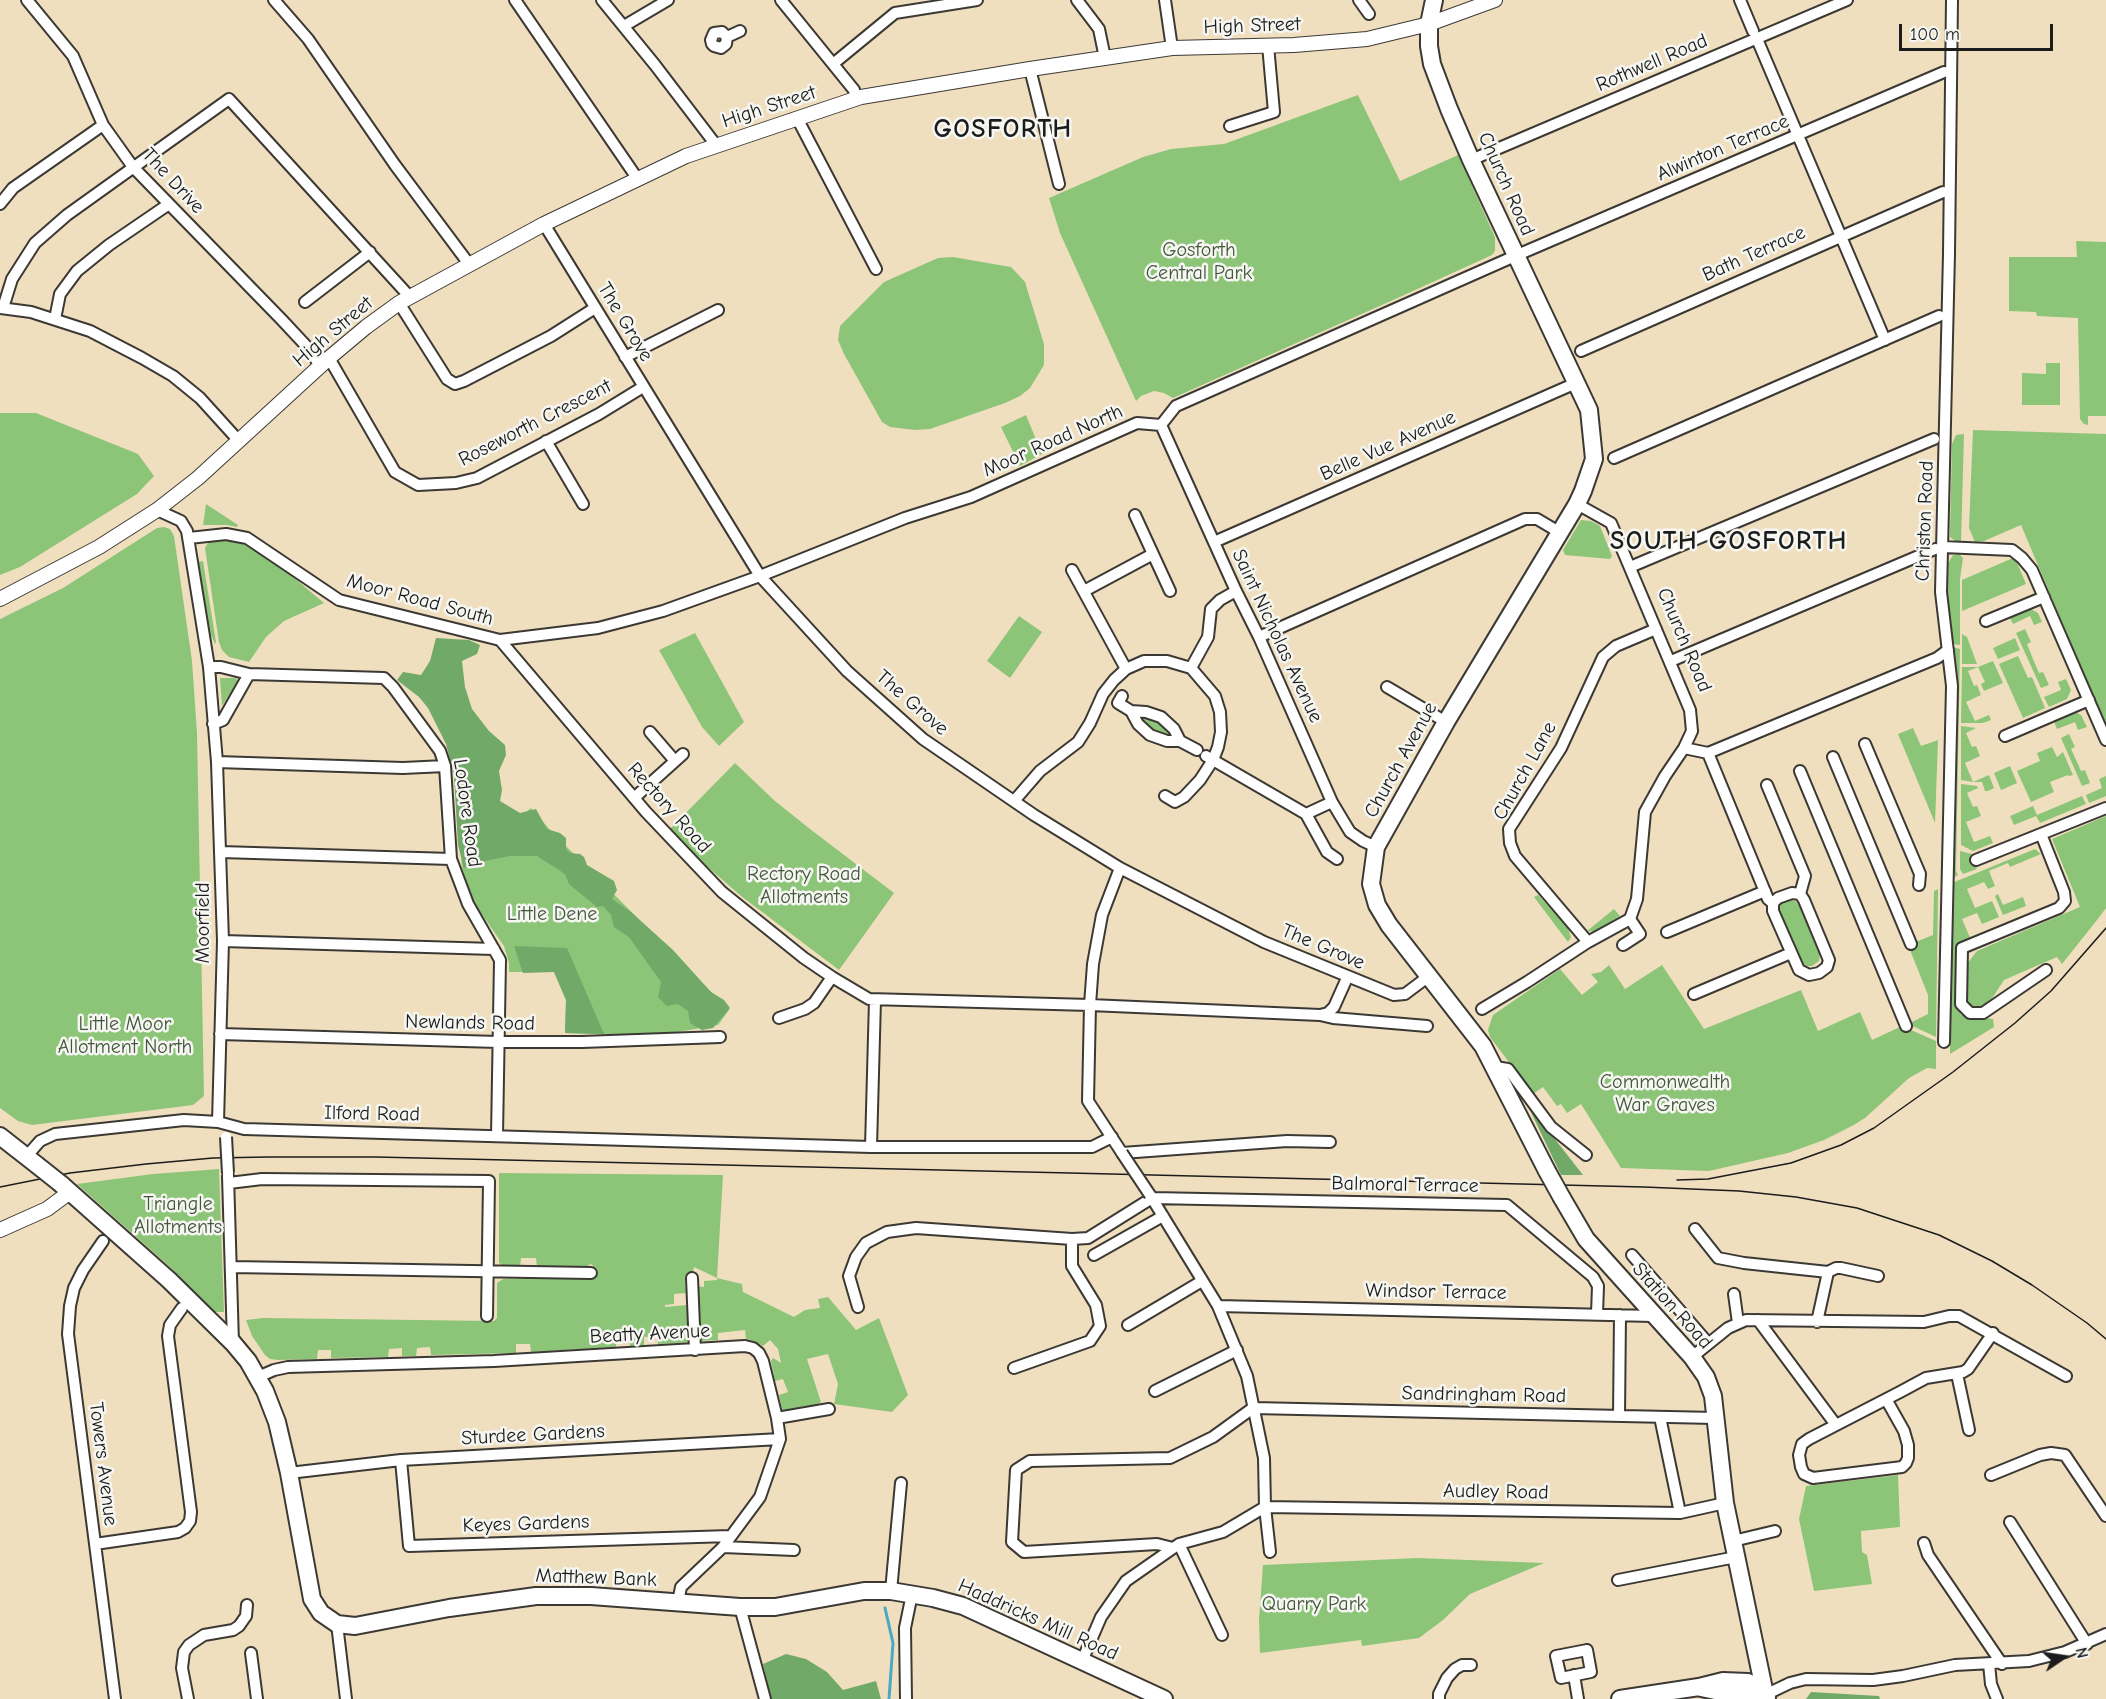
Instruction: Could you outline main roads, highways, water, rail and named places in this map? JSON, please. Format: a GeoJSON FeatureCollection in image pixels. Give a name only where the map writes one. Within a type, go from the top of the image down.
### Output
{"type":"FeatureCollection","features":[{"type":"Feature","properties":{"kind":"main road","name":"Church Road"},"geometry":{"type":"LineString","coordinates":[[1434,0],[1429,24],[1429,46],[1432,64],[1449,110],[1515,256],[1589,410],[1594,459],[1580,497]]}},
{"type":"Feature","properties":{"kind":"main road","name":"High Street"},"geometry":{"type":"LineString","coordinates":[[0,599],[99,548],[157,510],[198,478],[366,327],[404,300],[544,224],[638,178],[716,145],[856,99],[1030,69],[1172,48],[1294,45],[1367,39],[1429,24],[1477,3],[1495,0]]}},
{"type":"Feature","properties":{"kind":"main road","name":"Church Avenue"},"geometry":{"type":"LineString","coordinates":[[1483,1046],[1389,925],[1377,905],[1371,884],[1376,847],[1446,722],[1580,497]]}},
{"type":"Feature","properties":{"kind":"main road","name":"Station Road"},"geometry":{"type":"LineString","coordinates":[[1483,1046],[1547,1172],[1586,1239],[1692,1357],[1706,1377],[1713,1396],[1725,1503],[1767,1698]]}},
{"type":"Feature","properties":{"kind":"main road"},"geometry":{"type":"LineString","coordinates":[[0,1136],[65,1188],[46,1209],[0,1230]]}},
{"type":"Feature","properties":{"kind":"main road","name":"Matthew Bank"},"geometry":{"type":"LineString","coordinates":[[65,1188],[145,1257],[233,1343],[258,1377],[277,1422],[289,1473],[312,1599],[321,1613],[337,1624],[355,1626],[449,1608],[536,1596],[591,1596],[740,1607],[776,1606],[864,1591],[891,1591]]}},
{"type":"Feature","properties":{"kind":"main road","name":"Haddricks Mill Road"},"geometry":{"type":"LineString","coordinates":[[891,1591],[963,1606],[1164,1699]]}},
{"type":"Feature","properties":{"kind":"main road"},"geometry":{"type":"LineString","coordinates":[[1620,1699],[1699,1687],[1745,1697],[1767,1698]]}},
{"type":"Feature","properties":{"kind":"waterway"},"geometry":{"type":"LineString","coordinates":[[885,1608],[893,1643],[889,1699]]}},
{"type":"Feature","properties":{"kind":"tram line"},"geometry":{"type":"LineString","coordinates":[[1677,1180],[1708,1179],[1791,1163],[1841,1145],[1874,1128],[1953,1072],[2015,1023],[2051,991],[2106,928]]}},
{"type":"Feature","properties":{"kind":"tram line"},"geometry":{"type":"LineString","coordinates":[[0,1187],[70,1173],[213,1158],[376,1157],[1739,1191],[1796,1197],[1857,1208],[1939,1235],[1992,1261],[2032,1285],[2106,1339]]}},
{"type":"Feature","properties":{"kind":"district","name":"GOSFORTH"},"geometry":{"type":"Point","coordinates":[1003,130]}},
{"type":"Feature","properties":{"kind":"district","name":"SOUTH GOSFORTH"},"geometry":{"type":"Point","coordinates":[1729,542]}},
{"type":"Feature","properties":{"kind":"park label","name":"Gosforth Central Park"},"geometry":{"type":"Point","coordinates":[1199,262]}},
{"type":"Feature","properties":{"kind":"park label","name":"Rectory Road Allotments"},"geometry":{"type":"Point","coordinates":[804,886]}},
{"type":"Feature","properties":{"kind":"park label","name":"Little Dene"},"geometry":{"type":"Point","coordinates":[552,914]}},
{"type":"Feature","properties":{"kind":"park label","name":"Little Moor Allotment North"},"geometry":{"type":"Point","coordinates":[125,1036]}},
{"type":"Feature","properties":{"kind":"park label","name":"Commonwealth War Graves"},"geometry":{"type":"Point","coordinates":[1665,1094]}},
{"type":"Feature","properties":{"kind":"park label","name":"Triangle Allotments"},"geometry":{"type":"Point","coordinates":[178,1216]}},
{"type":"Feature","properties":{"kind":"park label","name":"Quarry Park"},"geometry":{"type":"Point","coordinates":[1314,1604]}}]}
